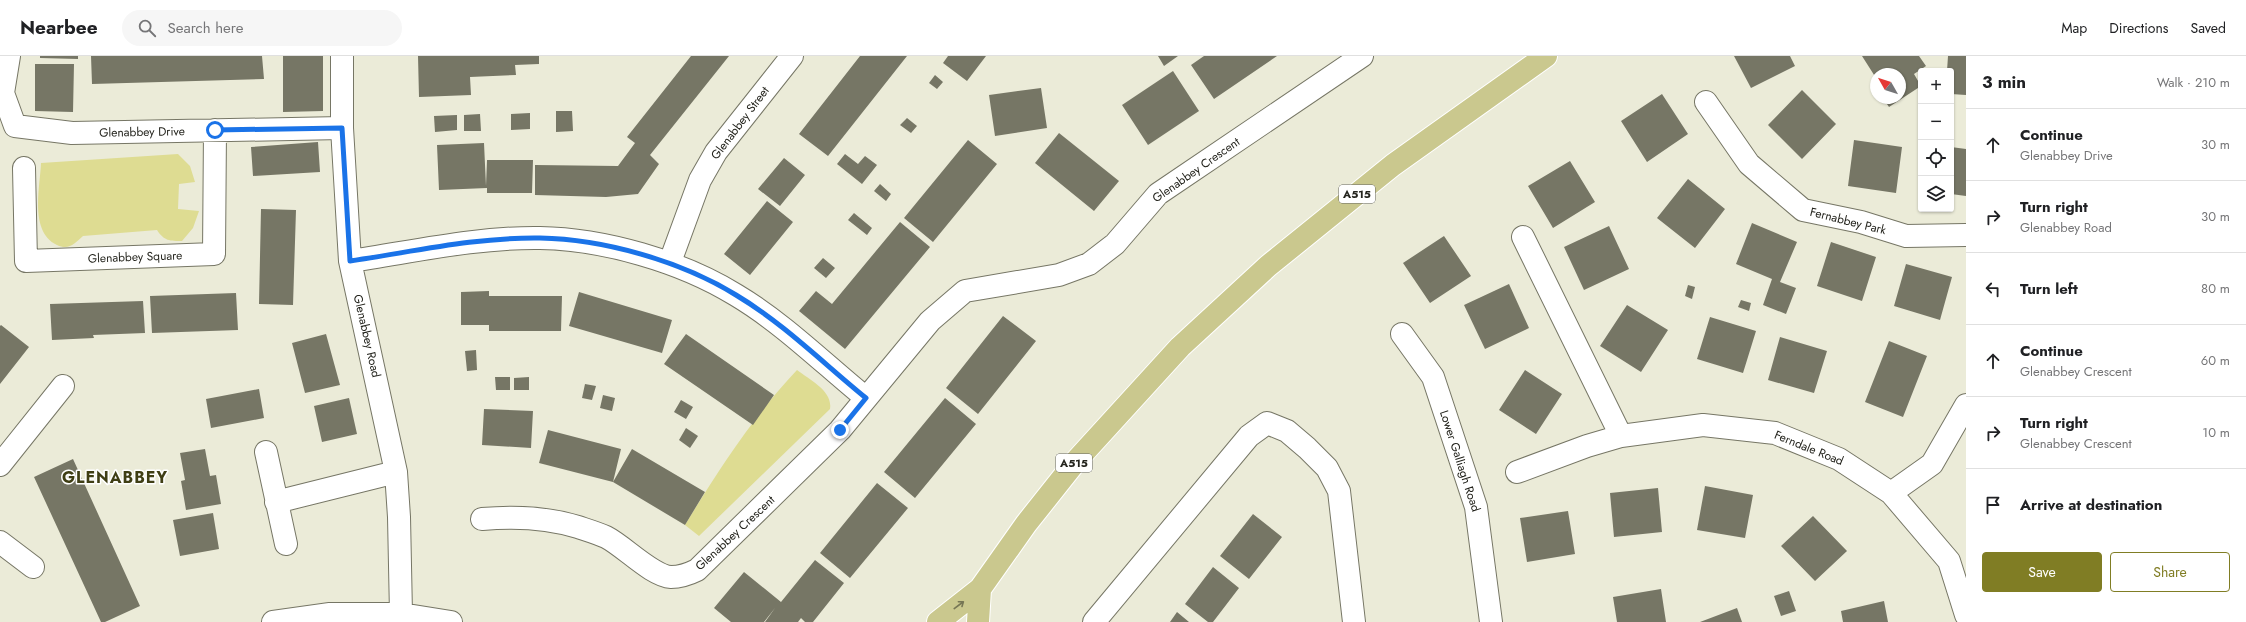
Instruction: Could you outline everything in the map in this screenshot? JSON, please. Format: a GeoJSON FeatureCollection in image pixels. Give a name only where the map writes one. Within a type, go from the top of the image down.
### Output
{"type":"FeatureCollection","features":[{"type":"Feature","properties":{"kind":"highway","name":"A515"},"geometry":{"type":"LineString","coordinates":[[938,622],[980,589],[1026,524],[1076,461],[1180,347],[1268,266],[1393,165],[1546,56]]}},
{"type":"Feature","properties":{"kind":"highway"},"geometry":{"type":"LineString","coordinates":[[978,622],[980,589]]}},
{"type":"Feature","properties":{"kind":"street","name":"Glenabbey Drive"},"geometry":{"type":"LineString","coordinates":[[8,56],[3,93],[15,126],[72,133],[342,128]]}},
{"type":"Feature","properties":{"kind":"street","name":"Glenabbey Road"},"geometry":{"type":"LineString","coordinates":[[342,56],[342,128],[350,261],[396,472],[400,532],[401,614]]}},
{"type":"Feature","properties":{"kind":"street","name":"Glenabbey Street"},"geometry":{"type":"LineString","coordinates":[[670,262],[700,180],[716,152],[792,56]]}},
{"type":"Feature","properties":{"kind":"street","name":"Glenabbey Crescent"},"geometry":{"type":"LineString","coordinates":[[482,519],[514,516],[546,519],[578,527],[607,538],[669,577],[682,576],[697,570],[840,430],[930,321],[965,291],[1058,275],[1089,264],[1115,244],[1158,194],[1362,56]]}},
{"type":"Feature","properties":{"kind":"street","name":"Fernabbey Park"},"geometry":{"type":"LineString","coordinates":[[1706,102],[1749,164],[1803,210],[1861,222],[1906,236],[1966,235]]}},
{"type":"Feature","properties":{"kind":"street","name":"Glenabbey Square"},"geometry":{"type":"LineString","coordinates":[[24,168],[26,260],[214,254],[215,130]]}},
{"type":"Feature","properties":{"kind":"street"},"geometry":{"type":"LineString","coordinates":[[1523,237],[1621,436]]}},
{"type":"Feature","properties":{"kind":"street"},"geometry":{"type":"LineString","coordinates":[[350,261],[452,246],[502,240],[540,238],[630,251],[670,262],[702,276],[736,295],[777,323],[866,398]]}},
{"type":"Feature","properties":{"kind":"street","name":"Lower Galliagh Road"},"geometry":{"type":"LineString","coordinates":[[1402,334],[1433,378],[1476,507],[1491,622]]}},
{"type":"Feature","properties":{"kind":"street"},"geometry":{"type":"LineString","coordinates":[[0,465],[63,386]]}},
{"type":"Feature","properties":{"kind":"street"},"geometry":{"type":"LineString","coordinates":[[1891,493],[1932,464],[1966,405]]}},
{"type":"Feature","properties":{"kind":"street"},"geometry":{"type":"LineString","coordinates":[[1094,622],[1249,436],[1267,423],[1287,431],[1307,448],[1327,468],[1339,491],[1354,622]]}},
{"type":"Feature","properties":{"kind":"street","name":"Ferndale Road"},"geometry":{"type":"LineString","coordinates":[[1517,472],[1587,446],[1621,436],[1703,425],[1775,433],[1839,459],[1891,493],[1949,561],[1966,615]]}},
{"type":"Feature","properties":{"kind":"street"},"geometry":{"type":"LineString","coordinates":[[266,452],[286,544]]}},
{"type":"Feature","properties":{"kind":"street"},"geometry":{"type":"LineString","coordinates":[[276,502],[396,472]]}},
{"type":"Feature","properties":{"kind":"street"},"geometry":{"type":"LineString","coordinates":[[0,542],[33,567]]}},
{"type":"Feature","properties":{"kind":"street"},"geometry":{"type":"LineString","coordinates":[[273,622],[330,614],[401,614],[451,622]]}},
{"type":"Feature","properties":{"kind":"shaded area"},"geometry":{"type":"Polygon","coordinates":[[[178,154],[190,166],[195,182],[179,184],[178,209],[199,211],[193,228],[182,241],[168,240],[157,230],[83,236],[68,247],[61,247],[48,239],[39,220],[38,197],[41,163],[178,154]]]}},
{"type":"Feature","properties":{"kind":"shaded area"},"geometry":{"type":"Polygon","coordinates":[[[797,370],[820,386],[828,397],[830,409],[699,536],[685,525],[737,444],[766,405],[797,370]]]}},
{"type":"Feature","properties":{"kind":"building"},"geometry":{"type":"Polygon","coordinates":[[[40,56],[78,56],[78,59],[40,58],[40,56]]]}},
{"type":"Feature","properties":{"kind":"building"},"geometry":{"type":"Polygon","coordinates":[[[91,56],[262,56],[264,79],[92,84],[91,56]]]}},
{"type":"Feature","properties":{"kind":"building"},"geometry":{"type":"Polygon","coordinates":[[[283,56],[323,56],[323,111],[283,112],[283,56]]]}},
{"type":"Feature","properties":{"kind":"building"},"geometry":{"type":"Polygon","coordinates":[[[418,56],[539,56],[539,64],[515,65],[516,75],[470,77],[471,95],[419,97],[418,56]]]}},
{"type":"Feature","properties":{"kind":"building"},"geometry":{"type":"Polygon","coordinates":[[[691,56],[729,56],[650,155],[659,164],[638,194],[606,197],[535,195],[535,165],[618,166],[635,143],[627,137],[691,56]]]}},
{"type":"Feature","properties":{"kind":"building"},"geometry":{"type":"Polygon","coordinates":[[[860,56],[907,56],[828,156],[799,134],[860,56]]]}},
{"type":"Feature","properties":{"kind":"building"},"geometry":{"type":"Polygon","coordinates":[[[948,56],[986,56],[967,81],[943,63],[948,56]]]}},
{"type":"Feature","properties":{"kind":"building"},"geometry":{"type":"Polygon","coordinates":[[[1158,56],[1178,56],[1164,66],[1158,56]]]}},
{"type":"Feature","properties":{"kind":"building"},"geometry":{"type":"Polygon","coordinates":[[[1204,56],[1277,56],[1214,99],[1191,65],[1204,56]]]}},
{"type":"Feature","properties":{"kind":"building"},"geometry":{"type":"Polygon","coordinates":[[[1734,56],[1790,56],[1795,66],[1751,88],[1734,56]]]}},
{"type":"Feature","properties":{"kind":"building"},"geometry":{"type":"Polygon","coordinates":[[[1862,56],[1919,56],[1926,66],[1923,68],[1918,68],[1918,71],[1914,74],[1918,81],[1918,88],[1906,96],[1906,68],[1870,69],[1862,56]]]}},
{"type":"Feature","properties":{"kind":"building"},"geometry":{"type":"Polygon","coordinates":[[[1948,56],[1966,56],[1966,95],[1954,94],[1954,68],[1947,68],[1948,56]]]}},
{"type":"Feature","properties":{"kind":"building"},"geometry":{"type":"Polygon","coordinates":[[[35,64],[74,64],[73,112],[35,111],[35,64]]]}},
{"type":"Feature","properties":{"kind":"building"},"geometry":{"type":"Polygon","coordinates":[[[1173,71],[1199,111],[1148,145],[1122,105],[1173,71]]]}},
{"type":"Feature","properties":{"kind":"building"},"geometry":{"type":"Polygon","coordinates":[[[935,75],[943,82],[937,89],[929,83],[935,75]]]}},
{"type":"Feature","properties":{"kind":"building"},"geometry":{"type":"Polygon","coordinates":[[[1041,88],[1047,128],[995,136],[989,95],[1041,88]]]}},
{"type":"Feature","properties":{"kind":"building"},"geometry":{"type":"Polygon","coordinates":[[[1802,90],[1836,124],[1802,159],[1768,125],[1802,90]]]}},
{"type":"Feature","properties":{"kind":"building"},"geometry":{"type":"Polygon","coordinates":[[[1662,94],[1688,134],[1647,162],[1621,121],[1662,94]]]}},
{"type":"Feature","properties":{"kind":"building"},"geometry":{"type":"Polygon","coordinates":[[[556,111],[572,111],[573,131],[556,132],[556,111]]]}},
{"type":"Feature","properties":{"kind":"building"},"geometry":{"type":"Polygon","coordinates":[[[530,113],[530,129],[511,130],[511,114],[530,113]]]}},
{"type":"Feature","properties":{"kind":"building"},"geometry":{"type":"Polygon","coordinates":[[[480,114],[481,131],[464,131],[464,115],[480,114]]]}},
{"type":"Feature","properties":{"kind":"building"},"geometry":{"type":"Polygon","coordinates":[[[457,115],[457,130],[435,132],[434,116],[457,115]]]}},
{"type":"Feature","properties":{"kind":"building"},"geometry":{"type":"Polygon","coordinates":[[[907,118],[917,126],[911,133],[900,125],[907,118]]]}},
{"type":"Feature","properties":{"kind":"building"},"geometry":{"type":"Polygon","coordinates":[[[1059,133],[1119,181],[1094,211],[1035,163],[1059,133]]]}},
{"type":"Feature","properties":{"kind":"building"},"geometry":{"type":"Polygon","coordinates":[[[968,140],[997,164],[933,242],[904,218],[968,140]]]}},
{"type":"Feature","properties":{"kind":"building"},"geometry":{"type":"Polygon","coordinates":[[[1854,140],[1902,147],[1896,193],[1848,186],[1854,140]]]}},
{"type":"Feature","properties":{"kind":"building"},"geometry":{"type":"Polygon","coordinates":[[[318,142],[320,172],[253,176],[251,147],[318,142]]]}},
{"type":"Feature","properties":{"kind":"building"},"geometry":{"type":"Polygon","coordinates":[[[484,143],[486,186],[487,160],[533,160],[532,193],[487,193],[487,188],[439,190],[437,145],[484,143]]]}},
{"type":"Feature","properties":{"kind":"building"},"geometry":{"type":"Polygon","coordinates":[[[1954,147],[1966,149],[1966,196],[1954,194],[1954,147]]]}},
{"type":"Feature","properties":{"kind":"building"},"geometry":{"type":"Polygon","coordinates":[[[845,154],[858,164],[865,156],[877,165],[862,184],[837,164],[845,154]]]}},
{"type":"Feature","properties":{"kind":"building"},"geometry":{"type":"Polygon","coordinates":[[[784,158],[805,175],[780,206],[758,189],[784,158]]]}},
{"type":"Feature","properties":{"kind":"building"},"geometry":{"type":"Polygon","coordinates":[[[1570,161],[1595,202],[1553,228],[1528,186],[1570,161]]]}},
{"type":"Feature","properties":{"kind":"building"},"geometry":{"type":"Polygon","coordinates":[[[1688,179],[1725,209],[1695,248],[1657,218],[1688,179]]]}},
{"type":"Feature","properties":{"kind":"building"},"geometry":{"type":"Polygon","coordinates":[[[880,184],[891,194],[886,201],[874,191],[880,184]]]}},
{"type":"Feature","properties":{"kind":"building"},"geometry":{"type":"Polygon","coordinates":[[[767,201],[793,222],[750,275],[724,254],[767,201]]]}},
{"type":"Feature","properties":{"kind":"building"},"geometry":{"type":"Polygon","coordinates":[[[261,209],[296,210],[293,305],[259,304],[261,209]]]}},
{"type":"Feature","properties":{"kind":"building"},"geometry":{"type":"Polygon","coordinates":[[[854,213],[872,228],[867,235],[848,220],[854,213]]]}},
{"type":"Feature","properties":{"kind":"building"},"geometry":{"type":"Polygon","coordinates":[[[900,222],[930,247],[845,349],[799,311],[816,291],[832,304],[900,222]]]}},
{"type":"Feature","properties":{"kind":"building"},"geometry":{"type":"Polygon","coordinates":[[[1752,223],[1797,242],[1780,282],[1796,288],[1786,314],[1763,305],[1772,279],[1736,264],[1752,223]]]}},
{"type":"Feature","properties":{"kind":"building"},"geometry":{"type":"Polygon","coordinates":[[[1609,226],[1629,269],[1584,290],[1564,247],[1609,226]]]}},
{"type":"Feature","properties":{"kind":"building"},"geometry":{"type":"Polygon","coordinates":[[[1444,236],[1471,276],[1430,303],[1403,263],[1444,236]]]}},
{"type":"Feature","properties":{"kind":"building"},"geometry":{"type":"Polygon","coordinates":[[[1831,242],[1876,257],[1862,301],[1817,286],[1831,242]]]}},
{"type":"Feature","properties":{"kind":"building"},"geometry":{"type":"Polygon","coordinates":[[[823,258],[835,268],[826,278],[814,268],[823,258]]]}},
{"type":"Feature","properties":{"kind":"building"},"geometry":{"type":"Polygon","coordinates":[[[1906,264],[1952,277],[1940,320],[1894,306],[1906,264]]]}},
{"type":"Feature","properties":{"kind":"building"},"geometry":{"type":"Polygon","coordinates":[[[1509,284],[1529,328],[1485,349],[1464,305],[1509,284]]]}},
{"type":"Feature","properties":{"kind":"building"},"geometry":{"type":"Polygon","coordinates":[[[1688,285],[1695,287],[1692,299],[1685,296],[1688,285]]]}},
{"type":"Feature","properties":{"kind":"building"},"geometry":{"type":"Polygon","coordinates":[[[489,291],[489,296],[562,296],[561,331],[489,331],[489,325],[461,325],[461,292],[489,291]]]}},
{"type":"Feature","properties":{"kind":"building"},"geometry":{"type":"Polygon","coordinates":[[[579,292],[672,320],[662,353],[569,326],[579,292]]]}},
{"type":"Feature","properties":{"kind":"building"},"geometry":{"type":"Polygon","coordinates":[[[236,293],[238,330],[152,333],[150,296],[236,293]]]}},
{"type":"Feature","properties":{"kind":"building"},"geometry":{"type":"Polygon","coordinates":[[[1741,300],[1751,303],[1749,311],[1738,307],[1741,300]]]}},
{"type":"Feature","properties":{"kind":"building"},"geometry":{"type":"Polygon","coordinates":[[[143,301],[145,333],[93,335],[94,338],[52,340],[50,304],[143,301]]]}},
{"type":"Feature","properties":{"kind":"building"},"geometry":{"type":"Polygon","coordinates":[[[1627,305],[1668,330],[1641,372],[1600,346],[1627,305]]]}},
{"type":"Feature","properties":{"kind":"building"},"geometry":{"type":"Polygon","coordinates":[[[1003,316],[1036,341],[978,414],[946,388],[1003,316]]]}},
{"type":"Feature","properties":{"kind":"building"},"geometry":{"type":"Polygon","coordinates":[[[1710,317],[1756,331],[1743,373],[1697,359],[1710,317]]]}},
{"type":"Feature","properties":{"kind":"building"},"geometry":{"type":"Polygon","coordinates":[[[1,325],[29,347],[0,384],[0,326],[1,325]]]}},
{"type":"Feature","properties":{"kind":"building"},"geometry":{"type":"Polygon","coordinates":[[[326,334],[340,385],[305,393],[292,343],[326,334]]]}},
{"type":"Feature","properties":{"kind":"building"},"geometry":{"type":"Polygon","coordinates":[[[686,334],[774,395],[753,425],[664,364],[686,334]]]}},
{"type":"Feature","properties":{"kind":"building"},"geometry":{"type":"Polygon","coordinates":[[[1780,337],[1827,351],[1814,393],[1768,380],[1780,337]]]}},
{"type":"Feature","properties":{"kind":"building"},"geometry":{"type":"Polygon","coordinates":[[[1889,341],[1927,356],[1903,417],[1865,402],[1889,341]]]}},
{"type":"Feature","properties":{"kind":"building"},"geometry":{"type":"Polygon","coordinates":[[[476,350],[477,370],[467,371],[465,351],[476,350]]]}},
{"type":"Feature","properties":{"kind":"building"},"geometry":{"type":"Polygon","coordinates":[[[1525,370],[1562,394],[1536,434],[1499,410],[1525,370]]]}},
{"type":"Feature","properties":{"kind":"building"},"geometry":{"type":"Polygon","coordinates":[[[495,377],[510,377],[510,390],[496,390],[495,377]]]}},
{"type":"Feature","properties":{"kind":"building"},"geometry":{"type":"Polygon","coordinates":[[[529,377],[529,390],[514,390],[514,378],[529,377]]]}},
{"type":"Feature","properties":{"kind":"building"},"geometry":{"type":"Polygon","coordinates":[[[585,384],[596,386],[592,400],[582,398],[585,384]]]}},
{"type":"Feature","properties":{"kind":"building"},"geometry":{"type":"Polygon","coordinates":[[[259,389],[264,418],[211,428],[206,399],[259,389]]]}},
{"type":"Feature","properties":{"kind":"building"},"geometry":{"type":"Polygon","coordinates":[[[603,395],[615,398],[612,411],[600,408],[603,395]]]}},
{"type":"Feature","properties":{"kind":"building"},"geometry":{"type":"Polygon","coordinates":[[[349,398],[357,434],[322,442],[314,406],[349,398]]]}},
{"type":"Feature","properties":{"kind":"building"},"geometry":{"type":"Polygon","coordinates":[[[945,398],[976,424],[915,498],[884,472],[945,398]]]}},
{"type":"Feature","properties":{"kind":"building"},"geometry":{"type":"Polygon","coordinates":[[[681,400],[693,407],[686,419],[674,412],[681,400]]]}},
{"type":"Feature","properties":{"kind":"building"},"geometry":{"type":"Polygon","coordinates":[[[484,409],[533,411],[531,448],[482,445],[484,409]]]}},
{"type":"Feature","properties":{"kind":"building"},"geometry":{"type":"Polygon","coordinates":[[[686,428],[698,436],[690,448],[679,440],[686,428]]]}},
{"type":"Feature","properties":{"kind":"building"},"geometry":{"type":"Polygon","coordinates":[[[548,430],[621,449],[613,482],[539,463],[548,430]]]}},
{"type":"Feature","properties":{"kind":"building"},"geometry":{"type":"Polygon","coordinates":[[[205,449],[210,476],[216,475],[221,504],[186,510],[181,481],[185,480],[180,453],[205,449]]]}},
{"type":"Feature","properties":{"kind":"building"},"geometry":{"type":"Polygon","coordinates":[[[632,449],[705,492],[685,525],[613,482],[632,449]]]}},
{"type":"Feature","properties":{"kind":"building"},"geometry":{"type":"Polygon","coordinates":[[[73,459],[140,606],[105,622],[101,622],[34,477],[73,459]]]}},
{"type":"Feature","properties":{"kind":"building"},"geometry":{"type":"Polygon","coordinates":[[[877,483],[908,508],[850,578],[820,553],[877,483]]]}},
{"type":"Feature","properties":{"kind":"building"},"geometry":{"type":"Polygon","coordinates":[[[1705,486],[1753,495],[1745,538],[1697,530],[1705,486]]]}},
{"type":"Feature","properties":{"kind":"building"},"geometry":{"type":"Polygon","coordinates":[[[1658,488],[1662,532],[1614,537],[1610,493],[1658,488]]]}},
{"type":"Feature","properties":{"kind":"building"},"geometry":{"type":"Polygon","coordinates":[[[1568,511],[1575,554],[1527,562],[1520,518],[1568,511]]]}},
{"type":"Feature","properties":{"kind":"building"},"geometry":{"type":"Polygon","coordinates":[[[213,513],[219,549],[180,556],[173,520],[213,513]]]}},
{"type":"Feature","properties":{"kind":"building"},"geometry":{"type":"Polygon","coordinates":[[[1253,514],[1282,537],[1249,579],[1220,556],[1253,514]]]}},
{"type":"Feature","properties":{"kind":"building"},"geometry":{"type":"Polygon","coordinates":[[[1813,516],[1847,551],[1815,581],[1781,546],[1813,516]]]}},
{"type":"Feature","properties":{"kind":"building"},"geometry":{"type":"Polygon","coordinates":[[[815,560],[844,583],[813,622],[805,622],[801,618],[798,622],[765,622],[775,608],[764,622],[731,622],[714,608],[744,572],[781,602],[815,560]]]}},
{"type":"Feature","properties":{"kind":"building"},"geometry":{"type":"Polygon","coordinates":[[[1213,567],[1239,588],[1213,622],[1208,622],[1185,604],[1213,567]]]}},
{"type":"Feature","properties":{"kind":"building"},"geometry":{"type":"Polygon","coordinates":[[[1661,589],[1666,622],[1617,622],[1613,597],[1661,589]]]}},
{"type":"Feature","properties":{"kind":"building"},"geometry":{"type":"Polygon","coordinates":[[[1789,591],[1796,611],[1781,616],[1774,596],[1789,591]]]}},
{"type":"Feature","properties":{"kind":"building"},"geometry":{"type":"Polygon","coordinates":[[[1884,601],[1888,622],[1843,622],[1841,611],[1884,601]]]}},
{"type":"Feature","properties":{"kind":"building"},"geometry":{"type":"Polygon","coordinates":[[[1737,608],[1742,622],[1700,622],[1737,608]]]}},
{"type":"Feature","properties":{"kind":"building"},"geometry":{"type":"Polygon","coordinates":[[[1177,612],[1189,622],[1170,622],[1177,612]]]}},
{"type":"Feature","properties":{"kind":"district","name":"GLENABBEY"},"geometry":{"type":"Point","coordinates":[115,477]}},
{"type":"Feature","properties":{"kind":"route"},"geometry":{"type":"LineString","coordinates":[[215,130],[342,128],[350,261],[502,240],[540,238],[630,251],[670,262],[702,276],[736,295],[777,323],[866,398],[840,430]]}}]}
